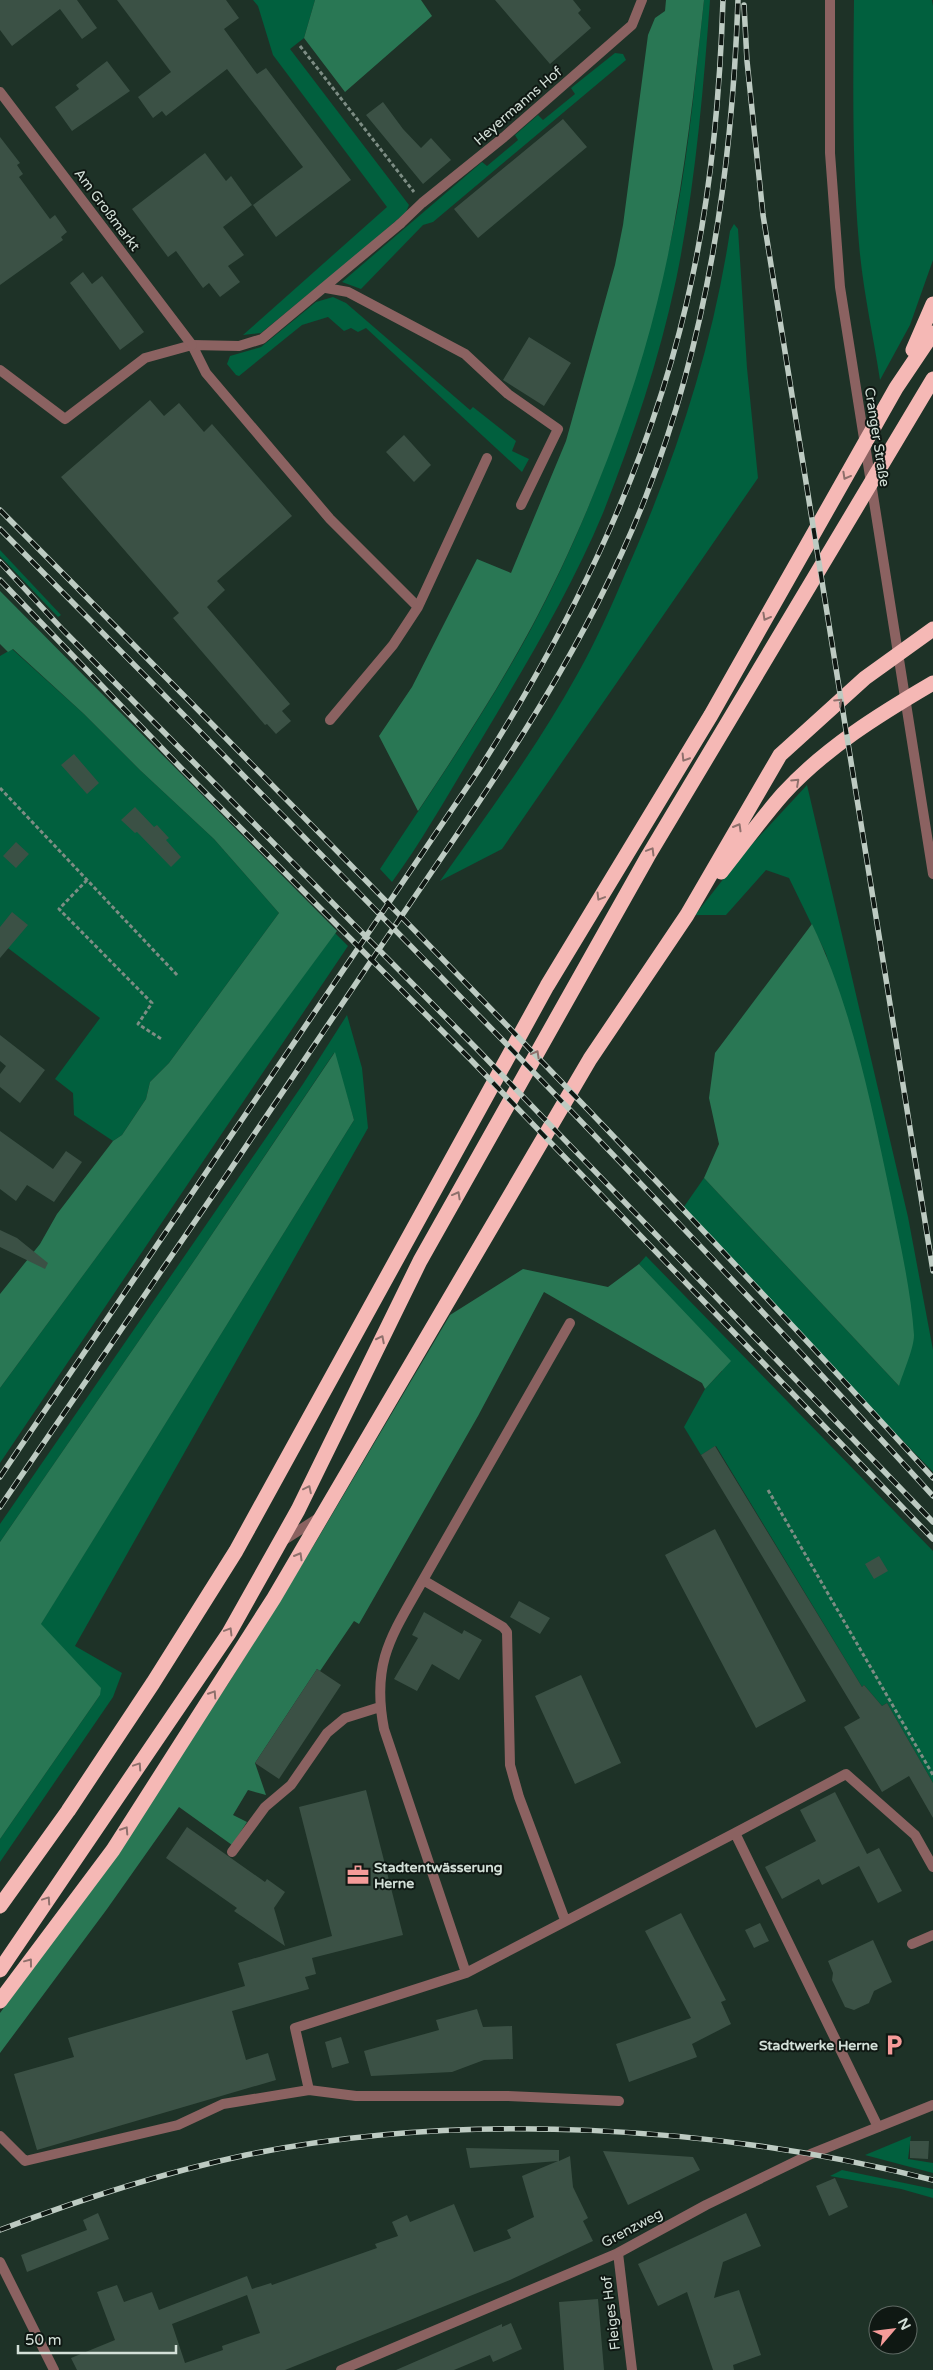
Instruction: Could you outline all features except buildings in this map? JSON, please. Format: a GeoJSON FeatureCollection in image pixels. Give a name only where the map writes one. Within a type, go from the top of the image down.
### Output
{"type":"FeatureCollection","features":[{"type":"Feature","properties":{"kind":"highway"},"geometry":{"type":"LineString","coordinates":[[896,388],[933,304]]}},
{"type":"Feature","properties":{"kind":"highway"},"geometry":{"type":"LineString","coordinates":[[0,1906],[68,1811],[153,1684],[236,1551],[547,986],[711,715],[896,388],[933,333]]}},
{"type":"Feature","properties":{"kind":"highway"},"geometry":{"type":"LineString","coordinates":[[0,1970],[229,1633],[298,1510],[425,1252],[648,856],[933,379]]}},
{"type":"Feature","properties":{"kind":"highway"},"geometry":{"type":"LineString","coordinates":[[0,2001],[113,1850],[274,1598],[590,1059],[687,915],[780,756],[865,678],[933,629]]}},
{"type":"Feature","properties":{"kind":"highway"},"geometry":{"type":"LineString","coordinates":[[687,915],[783,794],[852,735],[880,714],[933,683]]}},
{"type":"Feature","properties":{"kind":"street","name":"Heyermanns Hof"},"geometry":{"type":"LineString","coordinates":[[0,370],[65,419],[145,358],[192,345],[239,346],[262,340],[326,288],[422,203],[504,136],[632,25],[642,0]]}},
{"type":"Feature","properties":{"kind":"street","name":"Cranger Straße"},"geometry":{"type":"LineString","coordinates":[[830,0],[830,153],[840,287],[932,868]]}},
{"type":"Feature","properties":{"kind":"street","name":"Am Großmarkt"},"geometry":{"type":"LineString","coordinates":[[1,96],[192,345],[206,373],[330,519],[418,607]]}},
{"type":"Feature","properties":{"kind":"street"},"geometry":{"type":"LineString","coordinates":[[326,288],[348,292],[465,354],[508,394],[558,429],[522,505]]}},
{"type":"Feature","properties":{"kind":"street"},"geometry":{"type":"LineString","coordinates":[[330,720],[393,645],[418,607],[487,458]]}},
{"type":"Feature","properties":{"kind":"street"},"geometry":{"type":"LineString","coordinates":[[466,1973],[384,1729],[380,1707],[382,1664],[388,1642],[570,1323]]}},
{"type":"Feature","properties":{"kind":"street"},"geometry":{"type":"LineString","coordinates":[[281,1542],[322,1515]]}},
{"type":"Feature","properties":{"kind":"street"},"geometry":{"type":"LineString","coordinates":[[423,1580],[503,1627],[507,1632],[510,1765],[518,1797],[565,1920]]}},
{"type":"Feature","properties":{"kind":"street"},"geometry":{"type":"LineString","coordinates":[[232,1852],[265,1807],[291,1785],[327,1733],[345,1718],[380,1707]]}},
{"type":"Feature","properties":{"kind":"street"},"geometry":{"type":"LineString","coordinates":[[309,2090],[295,2028],[466,1973],[846,1774],[915,1835],[933,1867]]}},
{"type":"Feature","properties":{"kind":"street"},"geometry":{"type":"LineString","coordinates":[[734,1833],[878,2127]]}},
{"type":"Feature","properties":{"kind":"street"},"geometry":{"type":"LineString","coordinates":[[912,1944],[933,1935]]}},
{"type":"Feature","properties":{"kind":"street"},"geometry":{"type":"LineString","coordinates":[[0,2136],[25,2161],[178,2125],[223,2104],[309,2090],[356,2096],[508,2096],[619,2101]]}},
{"type":"Feature","properties":{"kind":"street","name":"Grenzweg"},"geometry":{"type":"LineString","coordinates":[[341,2370],[618,2253],[714,2200],[832,2146],[933,2105]]}},
{"type":"Feature","properties":{"kind":"street","name":"Fleiges Hof"},"geometry":{"type":"LineString","coordinates":[[618,2253],[632,2370]]}},
{"type":"Feature","properties":{"kind":"street"},"geometry":{"type":"LineString","coordinates":[[0,2262],[54,2370]]}},
{"type":"Feature","properties":{"kind":"path"},"geometry":{"type":"LineString","coordinates":[[300,46],[422,203]]}},
{"type":"Feature","properties":{"kind":"path"},"geometry":{"type":"LineString","coordinates":[[0,788],[178,976]]}},
{"type":"Feature","properties":{"kind":"path"},"geometry":{"type":"LineString","coordinates":[[87,880],[58,909],[152,1003],[138,1024],[164,1040]]}},
{"type":"Feature","properties":{"kind":"path"},"geometry":{"type":"LineString","coordinates":[[768,1490],[933,1775]]}},
{"type":"Feature","properties":{"kind":"green space"},"geometry":{"type":"Polygon","coordinates":[[[253,0],[315,0],[304,38],[290,49],[409,205],[406,212],[359,253],[261,333],[243,335],[387,207],[273,55],[258,6],[253,0]]]}},
{"type":"Feature","properties":{"kind":"green space"},"geometry":{"type":"Polygon","coordinates":[[[315,0],[421,0],[432,16],[345,92],[304,38],[315,0]]]}},
{"type":"Feature","properties":{"kind":"green space"},"geometry":{"type":"Polygon","coordinates":[[[666,0],[704,0],[680,190],[666,266],[634,385],[604,469],[550,591],[491,698],[418,811],[379,736],[412,687],[477,559],[511,573],[566,441],[615,265],[623,225],[648,35],[655,18],[665,11],[666,0]]]}},
{"type":"Feature","properties":{"kind":"green space"},"geometry":{"type":"Polygon","coordinates":[[[704,0],[710,0],[698,141],[683,245],[662,339],[625,456],[590,542],[546,628],[438,812],[392,882],[380,869],[477,721],[531,629],[579,529],[619,425],[652,318],[677,211],[689,132],[704,0]]]}},
{"type":"Feature","properties":{"kind":"green space"},"geometry":{"type":"Polygon","coordinates":[[[854,0],[932,0],[933,6],[933,260],[910,325],[880,380],[859,244],[855,183],[854,0]]]}},
{"type":"Feature","properties":{"kind":"green space"},"geometry":{"type":"Polygon","coordinates":[[[615,53],[623,54],[626,60],[433,222],[423,225],[361,289],[342,282],[482,162],[487,166],[518,140],[515,135],[538,115],[543,120],[575,94],[571,88],[615,53]]]}},
{"type":"Feature","properties":{"kind":"green space"},"geometry":{"type":"Polygon","coordinates":[[[734,224],[738,229],[747,368],[758,478],[502,849],[440,881],[512,779],[563,700],[585,661],[609,611],[660,491],[689,406],[713,319],[730,231],[734,224]]]}},
{"type":"Feature","properties":{"kind":"green space"},"geometry":{"type":"Polygon","coordinates":[[[333,297],[346,303],[470,410],[473,407],[516,441],[512,451],[529,459],[522,472],[366,328],[358,332],[351,328],[344,331],[328,317],[302,325],[239,376],[227,364],[230,356],[261,347],[316,302],[333,297]]]}},
{"type":"Feature","properties":{"kind":"green space"},"geometry":{"type":"Polygon","coordinates":[[[0,550],[61,615],[58,617],[0,556],[0,550]]]}},
{"type":"Feature","properties":{"kind":"green space"},"geometry":{"type":"Polygon","coordinates":[[[0,591],[337,931],[0,1388],[0,1294],[40,1244],[57,1214],[113,1141],[122,1135],[146,1099],[150,1082],[169,1063],[279,913],[214,839],[141,771],[84,714],[13,649],[8,652],[0,644],[0,591]]]}},
{"type":"Feature","properties":{"kind":"green space"},"geometry":{"type":"Polygon","coordinates":[[[12,649],[84,714],[141,771],[214,839],[279,913],[169,1063],[150,1082],[146,1099],[122,1135],[113,1141],[74,1115],[73,1093],[55,1079],[100,1018],[0,942],[0,656],[12,649]]]}},
{"type":"Feature","properties":{"kind":"green space"},"geometry":{"type":"Polygon","coordinates":[[[807,785],[908,1217],[933,1350],[933,1472],[681,1211],[704,1178],[899,1386],[880,1147],[854,1042],[826,954],[789,878],[766,870],[726,915],[695,915],[743,854],[807,785]]]}},
{"type":"Feature","properties":{"kind":"green space"},"geometry":{"type":"Polygon","coordinates":[[[812,924],[838,988],[859,1056],[904,1264],[914,1340],[899,1386],[704,1178],[719,1144],[709,1098],[715,1053],[812,924]]]}},
{"type":"Feature","properties":{"kind":"green space"},"geometry":{"type":"Polygon","coordinates":[[[335,933],[348,946],[0,1463],[0,1388],[335,933]]]}},
{"type":"Feature","properties":{"kind":"green space"},"geometry":{"type":"Polygon","coordinates":[[[347,1015],[362,1068],[368,1128],[75,1646],[122,1673],[113,1697],[0,1862],[0,1839],[100,1695],[40,1625],[354,1120],[334,1053],[196,1258],[0,1542],[0,1524],[303,1084],[347,1015]]]}},
{"type":"Feature","properties":{"kind":"green space"},"geometry":{"type":"Polygon","coordinates":[[[335,1052],[354,1120],[41,1624],[101,1688],[100,1695],[0,1839],[0,1542],[196,1258],[335,1052]]]}},
{"type":"Feature","properties":{"kind":"green space"},"geometry":{"type":"Polygon","coordinates":[[[646,1256],[933,1551],[933,1783],[887,1703],[882,1706],[864,1685],[862,1687],[716,1446],[701,1455],[684,1427],[705,1389],[722,1371],[678,1306],[639,1264],[646,1256]]]}},
{"type":"Feature","properties":{"kind":"green space"},"geometry":{"type":"Polygon","coordinates":[[[639,1264],[731,1361],[705,1389],[702,1383],[544,1292],[478,1416],[359,1624],[354,1621],[320,1671],[317,1669],[255,1763],[266,1795],[248,1790],[233,1815],[247,1822],[232,1845],[179,1807],[107,1909],[0,2053],[0,2013],[65,1925],[228,1684],[317,1540],[450,1315],[523,1269],[608,1287],[639,1264]]]}},
{"type":"Feature","properties":{"kind":"green space"},"geometry":{"type":"Polygon","coordinates":[[[911,2136],[908,2159],[933,2163],[933,2173],[865,2155],[911,2136]]]}},
{"type":"Feature","properties":{"kind":"green space"},"geometry":{"type":"Polygon","coordinates":[[[842,2170],[933,2189],[933,2198],[901,2189],[830,2176],[842,2170]]]}},
{"type":"Feature","properties":{"kind":"railway"},"geometry":{"type":"LineString","coordinates":[[0,1477],[478,771],[548,654],[579,594],[635,470],[658,406],[677,340],[700,240],[710,172],[720,69],[723,0]]}},
{"type":"Feature","properties":{"kind":"railway"},"geometry":{"type":"LineString","coordinates":[[0,1507],[230,1170],[520,739],[555,681],[619,559],[646,496],[668,436],[701,314],[723,189],[730,126],[738,0]]}},
{"type":"Feature","properties":{"kind":"railway"},"geometry":{"type":"LineString","coordinates":[[744,5],[747,61],[763,215],[933,1271]]}},
{"type":"Feature","properties":{"kind":"railway"},"geometry":{"type":"LineString","coordinates":[[0,510],[472,989],[704,1232],[933,1478]]}},
{"type":"Feature","properties":{"kind":"railway"},"geometry":{"type":"LineString","coordinates":[[0,529],[354,888],[588,1129],[819,1372],[933,1496]]}},
{"type":"Feature","properties":{"kind":"railway"},"geometry":{"type":"LineString","coordinates":[[0,562],[63,630],[478,1050],[933,1522]]}},
{"type":"Feature","properties":{"kind":"railway"},"geometry":{"type":"LineString","coordinates":[[0,580],[181,768],[471,1060],[933,1539]]}},
{"type":"Feature","properties":{"kind":"railway"},"geometry":{"type":"LineString","coordinates":[[0,2230],[122,2188],[215,2162],[329,2141],[415,2132],[502,2129],[591,2130],[679,2136],[766,2147],[851,2162],[933,2180]]}},
{"type":"Feature","properties":{"kind":"place","name":"Stadtentwässerung Herne"},"geometry":{"type":"Point","coordinates":[358,1875]}},
{"type":"Feature","properties":{"kind":"place","name":"Stadtwerke Herne"},"geometry":{"type":"Point","coordinates":[894,2045]}}]}
